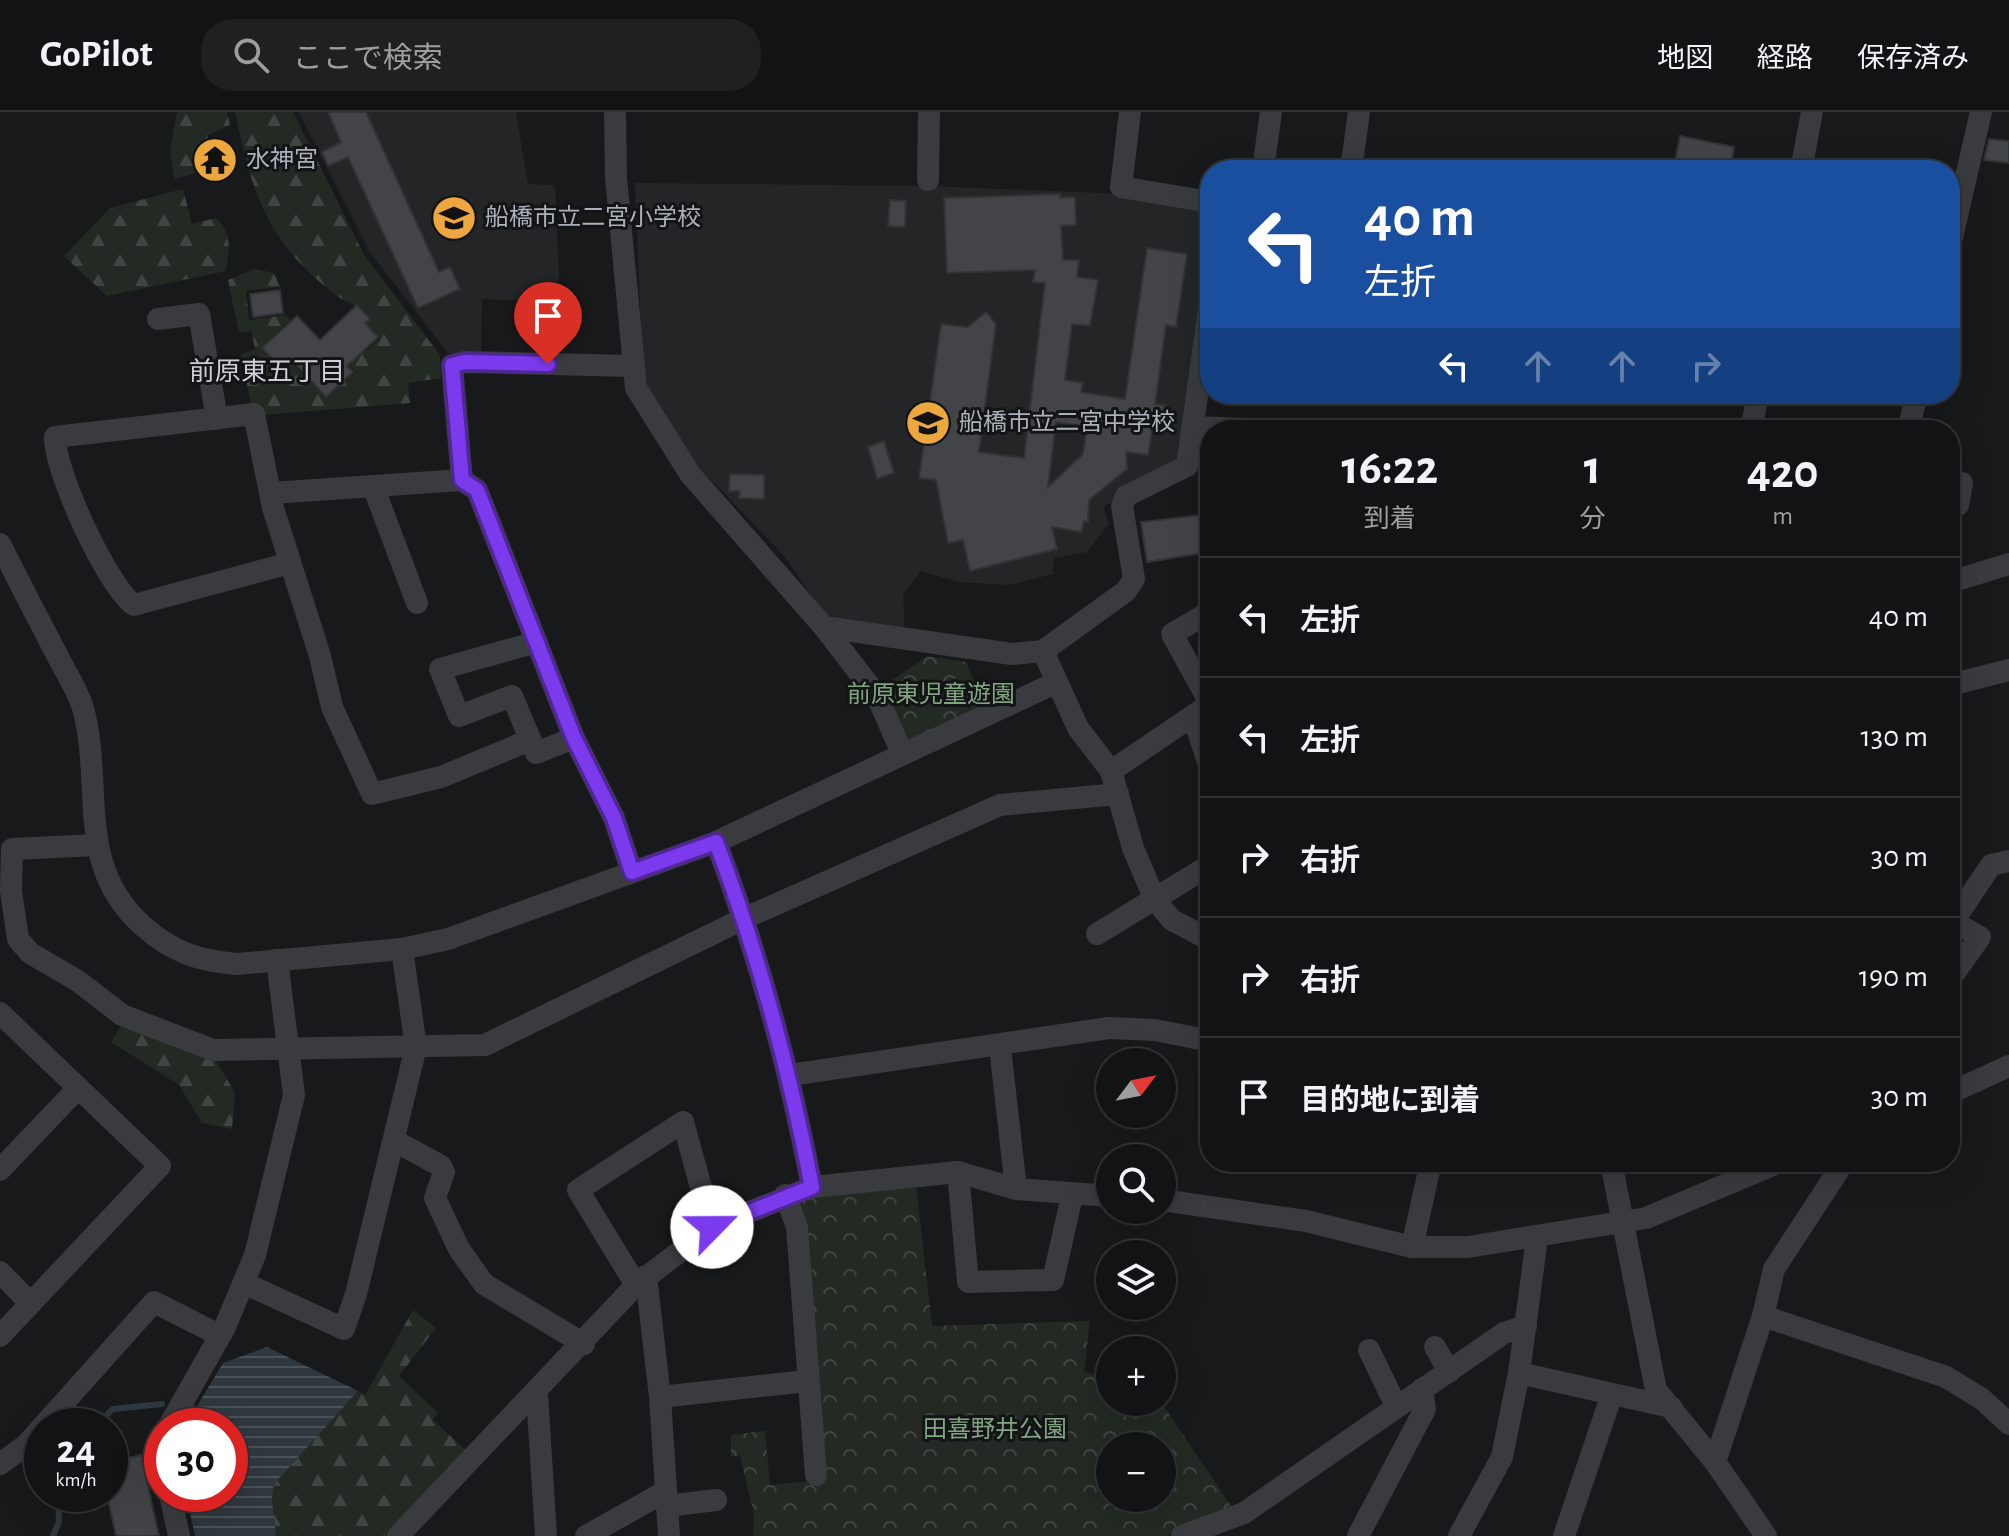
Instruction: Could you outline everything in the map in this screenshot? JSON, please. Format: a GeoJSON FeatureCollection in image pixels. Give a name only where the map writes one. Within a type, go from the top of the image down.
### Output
{"type":"FeatureCollection","features":[{"type":"Feature","properties":{"kind":"street"},"geometry":{"type":"LineString","coordinates":[[615,112],[616,178],[631,366],[636,388],[690,474],[824,627],[877,696],[902,753]]}},
{"type":"Feature","properties":{"kind":"street"},"geometry":{"type":"LineString","coordinates":[[928,180],[929,112]]}},
{"type":"Feature","properties":{"kind":"street"},"geometry":{"type":"LineString","coordinates":[[1130,112],[1121,187],[1200,200]]}},
{"type":"Feature","properties":{"kind":"street"},"geometry":{"type":"LineString","coordinates":[[1265,155],[1271,112]]}},
{"type":"Feature","properties":{"kind":"street"},"geometry":{"type":"LineString","coordinates":[[1352,160],[1359,112]]}},
{"type":"Feature","properties":{"kind":"street"},"geometry":{"type":"LineString","coordinates":[[1803,160],[1812,112]]}},
{"type":"Feature","properties":{"kind":"street"},"geometry":{"type":"LineString","coordinates":[[1960,203],[1981,112]]}},
{"type":"Feature","properties":{"kind":"street"},"geometry":{"type":"LineString","coordinates":[[158,319],[199,314],[217,419]]}},
{"type":"Feature","properties":{"kind":"street"},"geometry":{"type":"LineString","coordinates":[[462,480],[452,365],[465,362],[631,366]]}},
{"type":"Feature","properties":{"kind":"street"},"geometry":{"type":"LineString","coordinates":[[824,627],[1012,654],[1043,651],[1126,591],[1134,579],[1122,506],[1126,496],[1187,466],[1200,383]]}},
{"type":"Feature","properties":{"kind":"street"},"geometry":{"type":"LineString","coordinates":[[290,563],[134,605],[102,559],[74,507],[54,452],[55,437],[254,414],[271,493],[320,656],[332,707],[372,794],[441,777],[530,740]]}},
{"type":"Feature","properties":{"kind":"street"},"geometry":{"type":"LineString","coordinates":[[1193,427],[1200,427]]}},
{"type":"Feature","properties":{"kind":"street"},"geometry":{"type":"LineString","coordinates":[[271,493],[462,480],[477,490],[574,738],[614,818],[632,872]]}},
{"type":"Feature","properties":{"kind":"street"},"geometry":{"type":"LineString","coordinates":[[1960,494],[1962,483]]}},
{"type":"Feature","properties":{"kind":"street"},"geometry":{"type":"LineString","coordinates":[[373,486],[417,603]]}},
{"type":"Feature","properties":{"kind":"street"},"geometry":{"type":"LineString","coordinates":[[0,546],[84,711],[97,845],[106,878],[118,898],[159,940],[196,959],[211,962],[237,964],[402,949],[448,939],[716,842],[1055,683]]}},
{"type":"Feature","properties":{"kind":"street"},"geometry":{"type":"LineString","coordinates":[[1960,579],[2009,564]]}},
{"type":"Feature","properties":{"kind":"street"},"geometry":{"type":"LineString","coordinates":[[1200,618],[1172,634],[1200,699]]}},
{"type":"Feature","properties":{"kind":"street"},"geometry":{"type":"LineString","coordinates":[[537,642],[440,669],[459,716],[512,696],[536,753],[574,738]]}},
{"type":"Feature","properties":{"kind":"street"},"geometry":{"type":"LineString","coordinates":[[1043,651],[1078,728],[1111,771],[1133,848],[1155,900],[1172,920],[1200,935]]}},
{"type":"Feature","properties":{"kind":"street"},"geometry":{"type":"LineString","coordinates":[[1960,682],[2009,670]]}},
{"type":"Feature","properties":{"kind":"street"},"geometry":{"type":"LineString","coordinates":[[1111,771],[1200,711]]}},
{"type":"Feature","properties":{"kind":"street"},"geometry":{"type":"LineString","coordinates":[[97,845],[12,849],[9,940],[78,981],[122,1015],[213,1050],[485,1045],[745,918],[1000,805],[1118,794]]}},
{"type":"Feature","properties":{"kind":"street"},"geometry":{"type":"LineString","coordinates":[[716,842],[745,918],[790,1075],[812,1187]]}},
{"type":"Feature","properties":{"kind":"street"},"geometry":{"type":"LineString","coordinates":[[1960,910],[1991,865],[2009,861]]}},
{"type":"Feature","properties":{"kind":"street"},"geometry":{"type":"LineString","coordinates":[[1097,934],[1200,871]]}},
{"type":"Feature","properties":{"kind":"street"},"geometry":{"type":"LineString","coordinates":[[1960,926],[1980,937],[1960,965]]}},
{"type":"Feature","properties":{"kind":"street"},"geometry":{"type":"LineString","coordinates":[[244,1283],[344,1329],[395,1141],[416,1047],[402,949]]}},
{"type":"Feature","properties":{"kind":"street"},"geometry":{"type":"LineString","coordinates":[[179,1408],[219,1335],[255,1255],[294,1095],[277,960]]}},
{"type":"Feature","properties":{"kind":"street"},"geometry":{"type":"LineString","coordinates":[[0,1013],[160,1166],[0,1336]]}},
{"type":"Feature","properties":{"kind":"street"},"geometry":{"type":"LineString","coordinates":[[790,1075],[1000,1047],[1109,1028],[1155,1030],[1200,1039]]}},
{"type":"Feature","properties":{"kind":"street"},"geometry":{"type":"LineString","coordinates":[[1000,1047],[1016,1189]]}},
{"type":"Feature","properties":{"kind":"street"},"geometry":{"type":"LineString","coordinates":[[1960,1088],[2009,1066]]}},
{"type":"Feature","properties":{"kind":"street"},"geometry":{"type":"LineString","coordinates":[[0,1170],[78,1088]]}},
{"type":"Feature","properties":{"kind":"street"},"geometry":{"type":"LineString","coordinates":[[669,1536],[660,1397],[641,1280],[578,1190],[683,1122],[712,1227]]}},
{"type":"Feature","properties":{"kind":"street"},"geometry":{"type":"LineString","coordinates":[[395,1141],[441,1166],[444,1172],[435,1198],[459,1249],[484,1284],[584,1344]]}},
{"type":"Feature","properties":{"kind":"street"},"geometry":{"type":"LineString","coordinates":[[958,1172],[968,1282],[1053,1280],[1072,1196]]}},
{"type":"Feature","properties":{"kind":"street"},"geometry":{"type":"LineString","coordinates":[[398,1536],[537,1394],[641,1280],[712,1227],[785,1195],[812,1187],[958,1172],[1016,1189],[1096,1196]]}},
{"type":"Feature","properties":{"kind":"street"},"geometry":{"type":"LineString","coordinates":[[1412,1247],[1429,1172]]}},
{"type":"Feature","properties":{"kind":"street"},"geometry":{"type":"LineString","coordinates":[[1613,1172],[1656,1390],[1715,1462],[1766,1536]]}},
{"type":"Feature","properties":{"kind":"street"},"geometry":{"type":"LineString","coordinates":[[1176,1202],[1306,1221],[1412,1247],[1468,1247],[1646,1218],[1756,1172]]}},
{"type":"Feature","properties":{"kind":"street"},"geometry":{"type":"LineString","coordinates":[[1715,1462],[1763,1316],[1774,1269],[1837,1172]]}},
{"type":"Feature","properties":{"kind":"street"},"geometry":{"type":"LineString","coordinates":[[785,1195],[797,1227],[816,1475]]}},
{"type":"Feature","properties":{"kind":"street"},"geometry":{"type":"LineString","coordinates":[[1459,1536],[1502,1457],[1519,1373],[1537,1238]]}},
{"type":"Feature","properties":{"kind":"street"},"geometry":{"type":"LineString","coordinates":[[0,1272],[30,1303]]}},
{"type":"Feature","properties":{"kind":"street"},"geometry":{"type":"LineString","coordinates":[[58,1408],[154,1302],[219,1335]]}},
{"type":"Feature","properties":{"kind":"street"},"geometry":{"type":"LineString","coordinates":[[1763,1316],[1946,1377],[1982,1399],[2009,1424]]}},
{"type":"Feature","properties":{"kind":"street"},"geometry":{"type":"LineString","coordinates":[[1182,1536],[1244,1513],[1504,1333],[1526,1326]]}},
{"type":"Feature","properties":{"kind":"street"},"geometry":{"type":"LineString","coordinates":[[1435,1347],[1449,1372]]}},
{"type":"Feature","properties":{"kind":"street"},"geometry":{"type":"LineString","coordinates":[[1369,1350],[1396,1406]]}},
{"type":"Feature","properties":{"kind":"street"},"geometry":{"type":"LineString","coordinates":[[1519,1373],[1671,1407]]}},
{"type":"Feature","properties":{"kind":"street"},"geometry":{"type":"LineString","coordinates":[[660,1397],[807,1381]]}},
{"type":"Feature","properties":{"kind":"street"},"geometry":{"type":"LineString","coordinates":[[1358,1536],[1425,1409],[1422,1389]]}},
{"type":"Feature","properties":{"kind":"street"},"geometry":{"type":"LineString","coordinates":[[537,1394],[546,1536]]}},
{"type":"Feature","properties":{"kind":"street"},"geometry":{"type":"LineString","coordinates":[[1564,1536],[1612,1394]]}},
{"type":"Feature","properties":{"kind":"street"},"geometry":{"type":"LineString","coordinates":[[0,1464],[24,1446]]}},
{"type":"Feature","properties":{"kind":"street"},"geometry":{"type":"LineString","coordinates":[[586,1536],[667,1499],[716,1500]]}},
{"type":"Feature","properties":{"kind":"street"},"geometry":{"type":"LineString","coordinates":[[174,1512],[179,1536]]}},
{"type":"Feature","properties":{"kind":"shaded area","name":"船橋市立二宮小学校"},"geometry":{"type":"Polygon","coordinates":[[[299,112],[516,112],[528,184],[555,185],[560,303],[482,299],[481,355],[448,353],[369,251],[299,112]]]}},
{"type":"Feature","properties":{"kind":"shaded area","name":"船橋市立二宮中学校"},"geometry":{"type":"Polygon","coordinates":[[[635,183],[929,186],[1124,194],[1200,207],[1200,314],[1181,464],[1103,507],[1109,524],[1087,552],[1054,558],[1053,574],[1009,585],[958,582],[921,571],[903,594],[905,633],[825,615],[785,557],[695,463],[643,383],[635,183]]]}},
{"type":"Feature","properties":{"kind":"shaded area"},"geometry":{"type":"Polygon","coordinates":[[[267,1347],[358,1391],[274,1484],[272,1499],[276,1536],[195,1536],[190,1512],[248,1512],[248,1408],[196,1408],[223,1363],[267,1347]]]}},
{"type":"Feature","properties":{"kind":"green space"},"geometry":{"type":"Polygon","coordinates":[[[177,112],[227,112],[230,125],[208,135],[201,172],[174,179],[170,150],[177,112]]]}},
{"type":"Feature","properties":{"kind":"green space"},"geometry":{"type":"Polygon","coordinates":[[[235,112],[293,112],[364,255],[440,355],[441,378],[408,383],[410,403],[262,415],[251,405],[241,354],[255,350],[252,331],[239,333],[228,280],[254,269],[274,273],[280,287],[246,291],[249,320],[286,315],[290,320],[261,348],[284,373],[293,364],[326,398],[355,372],[335,350],[354,338],[366,351],[380,338],[367,323],[371,318],[313,276],[278,236],[256,192],[235,112]]]}},
{"type":"Feature","properties":{"kind":"green space"},"geometry":{"type":"Polygon","coordinates":[[[183,189],[192,224],[216,218],[225,230],[229,249],[226,271],[107,296],[64,256],[110,208],[183,189]]]}},
{"type":"Feature","properties":{"kind":"green space","name":"前原東児童遊園"},"geometry":{"type":"Polygon","coordinates":[[[927,656],[966,662],[985,706],[913,741],[905,738],[881,688],[927,656]]]}},
{"type":"Feature","properties":{"kind":"green space"},"geometry":{"type":"Polygon","coordinates":[[[122,1024],[215,1060],[235,1092],[232,1129],[202,1123],[179,1085],[111,1042],[122,1024]]]}},
{"type":"Feature","properties":{"kind":"green space","name":"田喜野井公園"},"geometry":{"type":"Polygon","coordinates":[[[915,1176],[932,1326],[1090,1321],[1084,1372],[1096,1375],[1096,1416],[1170,1416],[1234,1510],[1167,1536],[753,1536],[754,1515],[740,1455],[731,1457],[731,1435],[765,1431],[770,1485],[820,1480],[796,1192],[915,1176]]]}},
{"type":"Feature","properties":{"kind":"green space"},"geometry":{"type":"Polygon","coordinates":[[[413,1310],[436,1328],[399,1376],[438,1413],[433,1420],[466,1450],[388,1536],[276,1536],[272,1499],[274,1484],[358,1391],[365,1395],[413,1310]]]}},
{"type":"Feature","properties":{"kind":"building"},"geometry":{"type":"Polygon","coordinates":[[[328,112],[366,112],[439,272],[450,267],[460,289],[418,308],[348,157],[328,166],[322,152],[341,142],[328,112]]]}},
{"type":"Feature","properties":{"kind":"building"},"geometry":{"type":"Polygon","coordinates":[[[1680,136],[1734,147],[1732,160],[1675,160],[1680,136]]]}},
{"type":"Feature","properties":{"kind":"building"},"geometry":{"type":"Polygon","coordinates":[[[1989,139],[2009,141],[2009,163],[1984,160],[1989,139]]]}},
{"type":"Feature","properties":{"kind":"building"},"geometry":{"type":"Polygon","coordinates":[[[1060,194],[1060,198],[1075,197],[1076,225],[1061,226],[1063,260],[1079,260],[1077,277],[1098,280],[1090,326],[1072,324],[1065,380],[1083,383],[1081,392],[1125,399],[1147,248],[1187,254],[1176,327],[1166,325],[1155,404],[1165,405],[1162,425],[1153,424],[1148,455],[1126,452],[1127,469],[1089,500],[1088,522],[1084,521],[1081,532],[1052,527],[1057,549],[970,571],[963,540],[948,543],[936,480],[919,478],[941,324],[968,327],[986,312],[996,324],[979,452],[1024,458],[1045,283],[1033,282],[1035,270],[947,273],[944,198],[1060,194]],[[1056,422],[1048,487],[1083,454],[1087,427],[1056,422]]]}},
{"type":"Feature","properties":{"kind":"building"},"geometry":{"type":"Polygon","coordinates":[[[890,200],[906,201],[905,227],[888,226],[890,200]]]}},
{"type":"Feature","properties":{"kind":"building"},"geometry":{"type":"Polygon","coordinates":[[[280,290],[283,313],[253,317],[250,294],[280,290]]]}},
{"type":"Feature","properties":{"kind":"building"},"geometry":{"type":"Polygon","coordinates":[[[357,305],[370,319],[365,323],[378,337],[347,366],[353,372],[326,397],[294,362],[284,371],[262,348],[297,316],[320,340],[357,305]]]}},
{"type":"Feature","properties":{"kind":"building"},"geometry":{"type":"Polygon","coordinates":[[[884,441],[894,473],[877,479],[868,447],[884,441]]]}},
{"type":"Feature","properties":{"kind":"building"},"geometry":{"type":"Polygon","coordinates":[[[730,474],[764,475],[764,499],[739,498],[740,491],[729,491],[730,474]]]}},
{"type":"Feature","properties":{"kind":"building"},"geometry":{"type":"Polygon","coordinates":[[[1200,515],[1200,554],[1147,562],[1141,522],[1200,515]]]}},
{"type":"Feature","properties":{"kind":"building"},"geometry":{"type":"Polygon","coordinates":[[[141,1455],[144,1512],[154,1512],[159,1536],[116,1536],[111,1512],[128,1512],[128,1458],[141,1455]]]}},
{"type":"Feature","properties":{"kind":"waterway"},"geometry":{"type":"LineString","coordinates":[[123,1408],[162,1404]]}},
{"type":"Feature","properties":{"kind":"waterway"},"geometry":{"type":"LineString","coordinates":[[53,1536],[59,1522],[59,1512]]}},
{"type":"Feature","properties":{"kind":"place","name":"水神宮"},"geometry":{"type":"Point","coordinates":[215,160]}},
{"type":"Feature","properties":{"kind":"place","name":"船橋市立二宮小学校"},"geometry":{"type":"Point","coordinates":[454,218]}},
{"type":"Feature","properties":{"kind":"place","name":"船橋市立二宮中学校"},"geometry":{"type":"Point","coordinates":[928,423]}},
{"type":"Feature","properties":{"kind":"district","name":"前原東五丁目"},"geometry":{"type":"Point","coordinates":[267,372]}},
{"type":"Feature","properties":{"kind":"route"},"geometry":{"type":"LineString","coordinates":[[548,364],[465,362],[452,365],[450,375],[462,480],[477,490],[574,738],[614,818],[632,872],[716,842],[745,918],[790,1075],[812,1187],[785,1195],[712,1227]]}}]}
